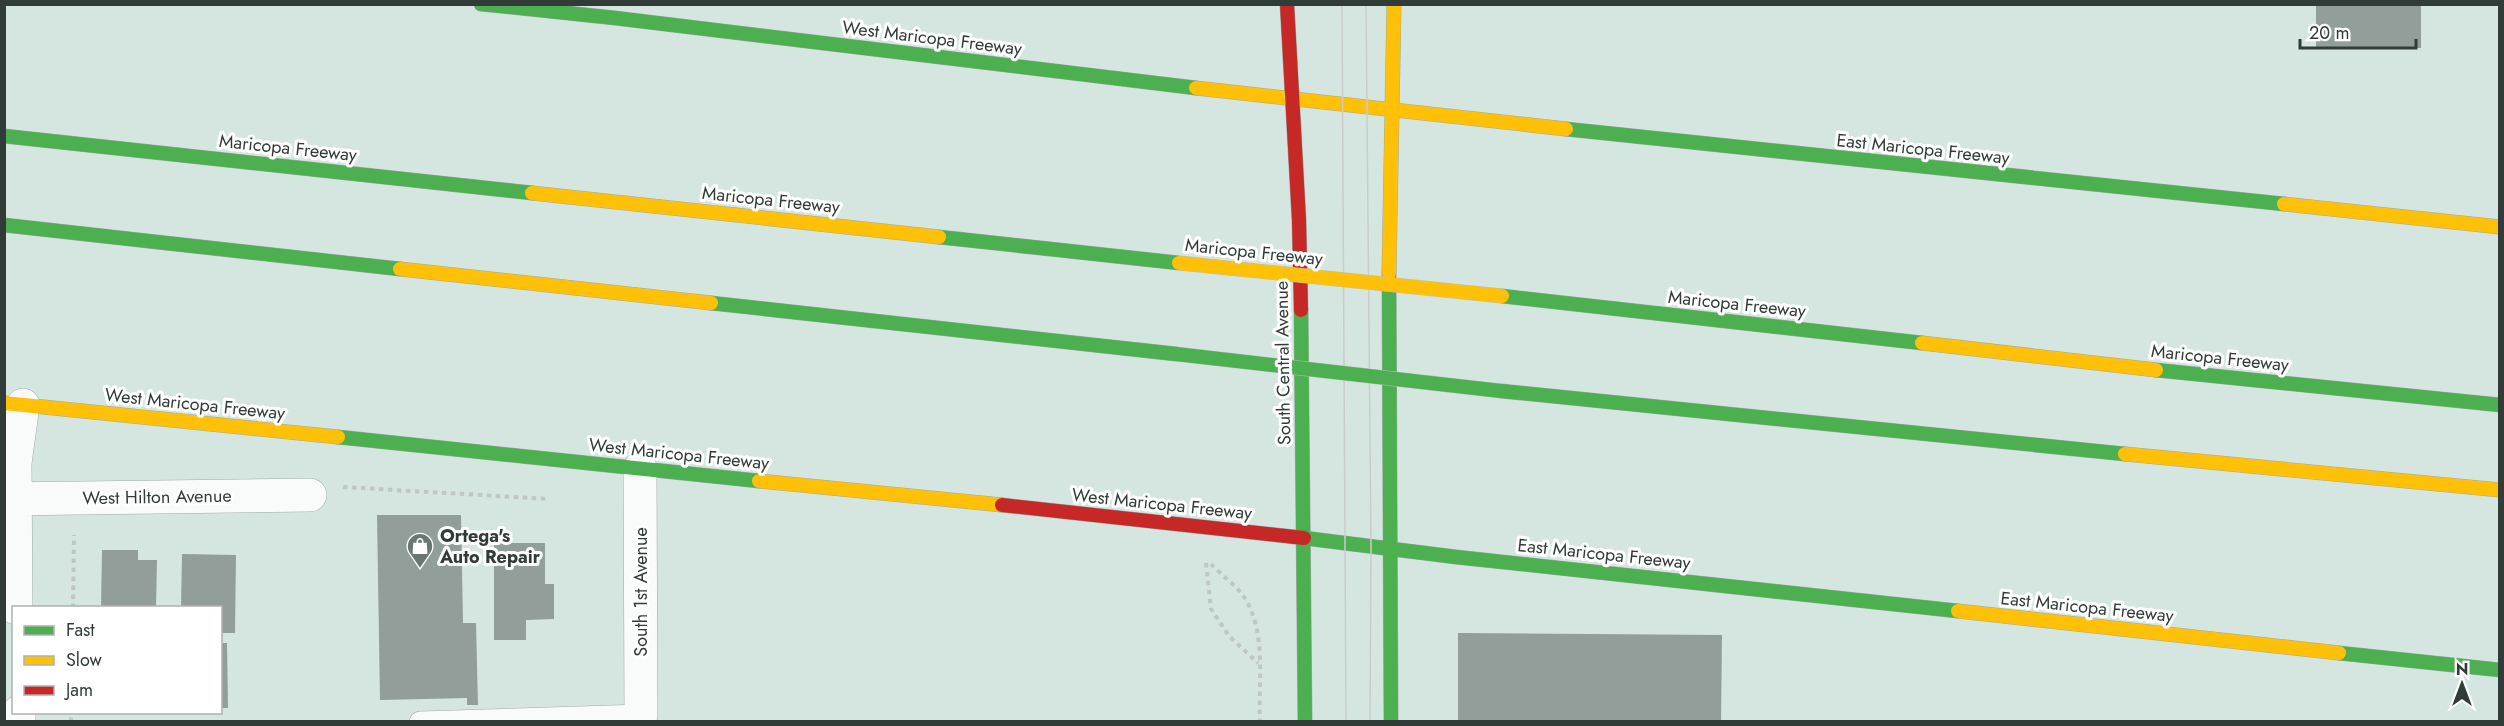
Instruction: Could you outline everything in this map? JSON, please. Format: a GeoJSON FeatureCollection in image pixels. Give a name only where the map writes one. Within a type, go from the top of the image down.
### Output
{"type":"FeatureCollection","features":[{"type":"Feature","properties":{"kind":"main road","name":"West Maricopa Freeway"},"geometry":{"type":"LineString","coordinates":[[481,4],[615,11],[1343,106]]}},
{"type":"Feature","properties":{"kind":"main road","name":"South Central Avenue"},"geometry":{"type":"LineString","coordinates":[[1287,4],[1299,220],[1305,722]]}},
{"type":"Feature","properties":{"kind":"main road"},"geometry":{"type":"LineString","coordinates":[[1392,722],[1390,111],[1394,4]]}},
{"type":"Feature","properties":{"kind":"main road","name":"East Maricopa Freeway"},"geometry":{"type":"LineString","coordinates":[[1343,106],[2499,228]]}},
{"type":"Feature","properties":{"kind":"main road","name":"Maricopa Freeway"},"geometry":{"type":"LineString","coordinates":[[4,136],[1502,296],[2193,374],[2499,405]]}},
{"type":"Feature","properties":{"kind":"main road"},"geometry":{"type":"LineString","coordinates":[[4,225],[1501,391],[1871,430],[2499,490]]}},
{"type":"Feature","properties":{"kind":"main road","name":"West Maricopa Freeway"},"geometry":{"type":"LineString","coordinates":[[14,404],[1349,543]]}},
{"type":"Feature","properties":{"kind":"main road","name":"East Maricopa Freeway"},"geometry":{"type":"LineString","coordinates":[[1349,543],[2499,670]]}},
{"type":"Feature","properties":{"kind":"street"},"geometry":{"type":"LineString","coordinates":[[14,404],[15,463],[9,499],[16,606]]}},
{"type":"Feature","properties":{"kind":"street","name":"South 1st Avenue"},"geometry":{"type":"LineString","coordinates":[[640,468],[641,716]]}},
{"type":"Feature","properties":{"kind":"street","name":"West Hilton Avenue"},"geometry":{"type":"LineString","coordinates":[[9,499],[310,495]]}},
{"type":"Feature","properties":{"kind":"lane"},"geometry":{"type":"LineString","coordinates":[[420,722],[641,716]]}},
{"type":"Feature","properties":{"kind":"path"},"geometry":{"type":"LineString","coordinates":[[73,606],[75,530]]}},
{"type":"Feature","properties":{"kind":"path"},"geometry":{"type":"LineString","coordinates":[[1259,663],[1229,636],[1211,609],[1206,559],[1244,597],[1254,622],[1259,663],[1260,722]]}},
{"type":"Feature","properties":{"kind":"building"},"geometry":{"type":"Polygon","coordinates":[[[2316,4],[2421,4],[2421,48],[2316,48],[2316,4]]]}},
{"type":"Feature","properties":{"kind":"building","name":"Ortega's Auto Repair"},"geometry":{"type":"Polygon","coordinates":[[[377,515],[461,515],[463,623],[476,623],[478,705],[467,705],[467,698],[380,700],[377,515]]]}},
{"type":"Feature","properties":{"kind":"building"},"geometry":{"type":"Polygon","coordinates":[[[494,543],[545,543],[545,584],[554,584],[554,619],[526,620],[526,640],[494,640],[494,543]]]}},
{"type":"Feature","properties":{"kind":"building"},"geometry":{"type":"Polygon","coordinates":[[[102,550],[138,550],[138,560],[157,560],[156,606],[101,606],[102,550]]]}},
{"type":"Feature","properties":{"kind":"building"},"geometry":{"type":"Polygon","coordinates":[[[182,554],[236,555],[235,633],[222,633],[222,606],[181,606],[182,554]]]}},
{"type":"Feature","properties":{"kind":"building"},"geometry":{"type":"Polygon","coordinates":[[[1458,633],[1722,635],[1721,722],[1458,722],[1458,633]]]}},
{"type":"Feature","properties":{"kind":"building"},"geometry":{"type":"Polygon","coordinates":[[[222,643],[227,643],[228,708],[222,708],[222,643]]]}},
{"type":"Feature","properties":{"kind":"tram line"},"geometry":{"type":"LineString","coordinates":[[1342,4],[1346,722]]}},
{"type":"Feature","properties":{"kind":"tram line"},"geometry":{"type":"LineString","coordinates":[[1366,4],[1371,546],[1370,722]]}},
{"type":"Feature","properties":{"kind":"traffic: fast"},"geometry":{"type":"LineString","coordinates":[[481,4],[1196,88]]}},
{"type":"Feature","properties":{"kind":"traffic: fast"},"geometry":{"type":"LineString","coordinates":[[1566,129],[2284,204]]}},
{"type":"Feature","properties":{"kind":"traffic: fast"},"geometry":{"type":"LineString","coordinates":[[4,136],[532,193]]}},
{"type":"Feature","properties":{"kind":"traffic: fast"},"geometry":{"type":"LineString","coordinates":[[4,225],[400,269]]}},
{"type":"Feature","properties":{"kind":"traffic: fast"},"geometry":{"type":"LineString","coordinates":[[939,237],[1179,263]]}},
{"type":"Feature","properties":{"kind":"traffic: fast"},"geometry":{"type":"LineString","coordinates":[[1389,273],[1391,722]]}},
{"type":"Feature","properties":{"kind":"traffic: fast"},"geometry":{"type":"LineString","coordinates":[[1502,296],[1922,343]]}},
{"type":"Feature","properties":{"kind":"traffic: fast"},"geometry":{"type":"LineString","coordinates":[[711,303],[1176,354]]}},
{"type":"Feature","properties":{"kind":"traffic: fast"},"geometry":{"type":"LineString","coordinates":[[1301,310],[1305,722]]}},
{"type":"Feature","properties":{"kind":"traffic: fast"},"geometry":{"type":"LineString","coordinates":[[1176,354],[1501,391]]}},
{"type":"Feature","properties":{"kind":"traffic: fast"},"geometry":{"type":"LineString","coordinates":[[2156,370],[2500,405]]}},
{"type":"Feature","properties":{"kind":"traffic: fast"},"geometry":{"type":"LineString","coordinates":[[1501,391],[2125,454]]}},
{"type":"Feature","properties":{"kind":"traffic: fast"},"geometry":{"type":"LineString","coordinates":[[338,437],[759,481]]}},
{"type":"Feature","properties":{"kind":"traffic: fast"},"geometry":{"type":"LineString","coordinates":[[1304,538],[1456,557],[1958,611]]}},
{"type":"Feature","properties":{"kind":"traffic: fast"},"geometry":{"type":"LineString","coordinates":[[2339,653],[2500,670]]}},
{"type":"Feature","properties":{"kind":"traffic: slow"},"geometry":{"type":"LineString","coordinates":[[1389,273],[1394,4]]}},
{"type":"Feature","properties":{"kind":"traffic: slow"},"geometry":{"type":"LineString","coordinates":[[1196,88],[1566,129]]}},
{"type":"Feature","properties":{"kind":"traffic: slow"},"geometry":{"type":"LineString","coordinates":[[532,193],[939,237]]}},
{"type":"Feature","properties":{"kind":"traffic: slow"},"geometry":{"type":"LineString","coordinates":[[2284,204],[2500,227]]}},
{"type":"Feature","properties":{"kind":"traffic: slow"},"geometry":{"type":"LineString","coordinates":[[1179,263],[1502,296]]}},
{"type":"Feature","properties":{"kind":"traffic: slow"},"geometry":{"type":"LineString","coordinates":[[400,269],[711,303]]}},
{"type":"Feature","properties":{"kind":"traffic: slow"},"geometry":{"type":"LineString","coordinates":[[1922,343],[2156,370]]}},
{"type":"Feature","properties":{"kind":"traffic: slow"},"geometry":{"type":"LineString","coordinates":[[4,403],[338,437]]}},
{"type":"Feature","properties":{"kind":"traffic: slow"},"geometry":{"type":"LineString","coordinates":[[2125,454],[2500,490]]}},
{"type":"Feature","properties":{"kind":"traffic: slow"},"geometry":{"type":"LineString","coordinates":[[759,481],[1002,505]]}},
{"type":"Feature","properties":{"kind":"traffic: slow"},"geometry":{"type":"LineString","coordinates":[[1958,611],[2339,653]]}},
{"type":"Feature","properties":{"kind":"traffic: jam"},"geometry":{"type":"LineString","coordinates":[[1287,4],[1299,220],[1301,310]]}},
{"type":"Feature","properties":{"kind":"traffic: jam"},"geometry":{"type":"LineString","coordinates":[[1002,505],[1304,538]]}},
{"type":"Feature","properties":{"kind":"place","name":"Ortega's Auto Repair"},"geometry":{"type":"Point","coordinates":[420,569]}}]}
